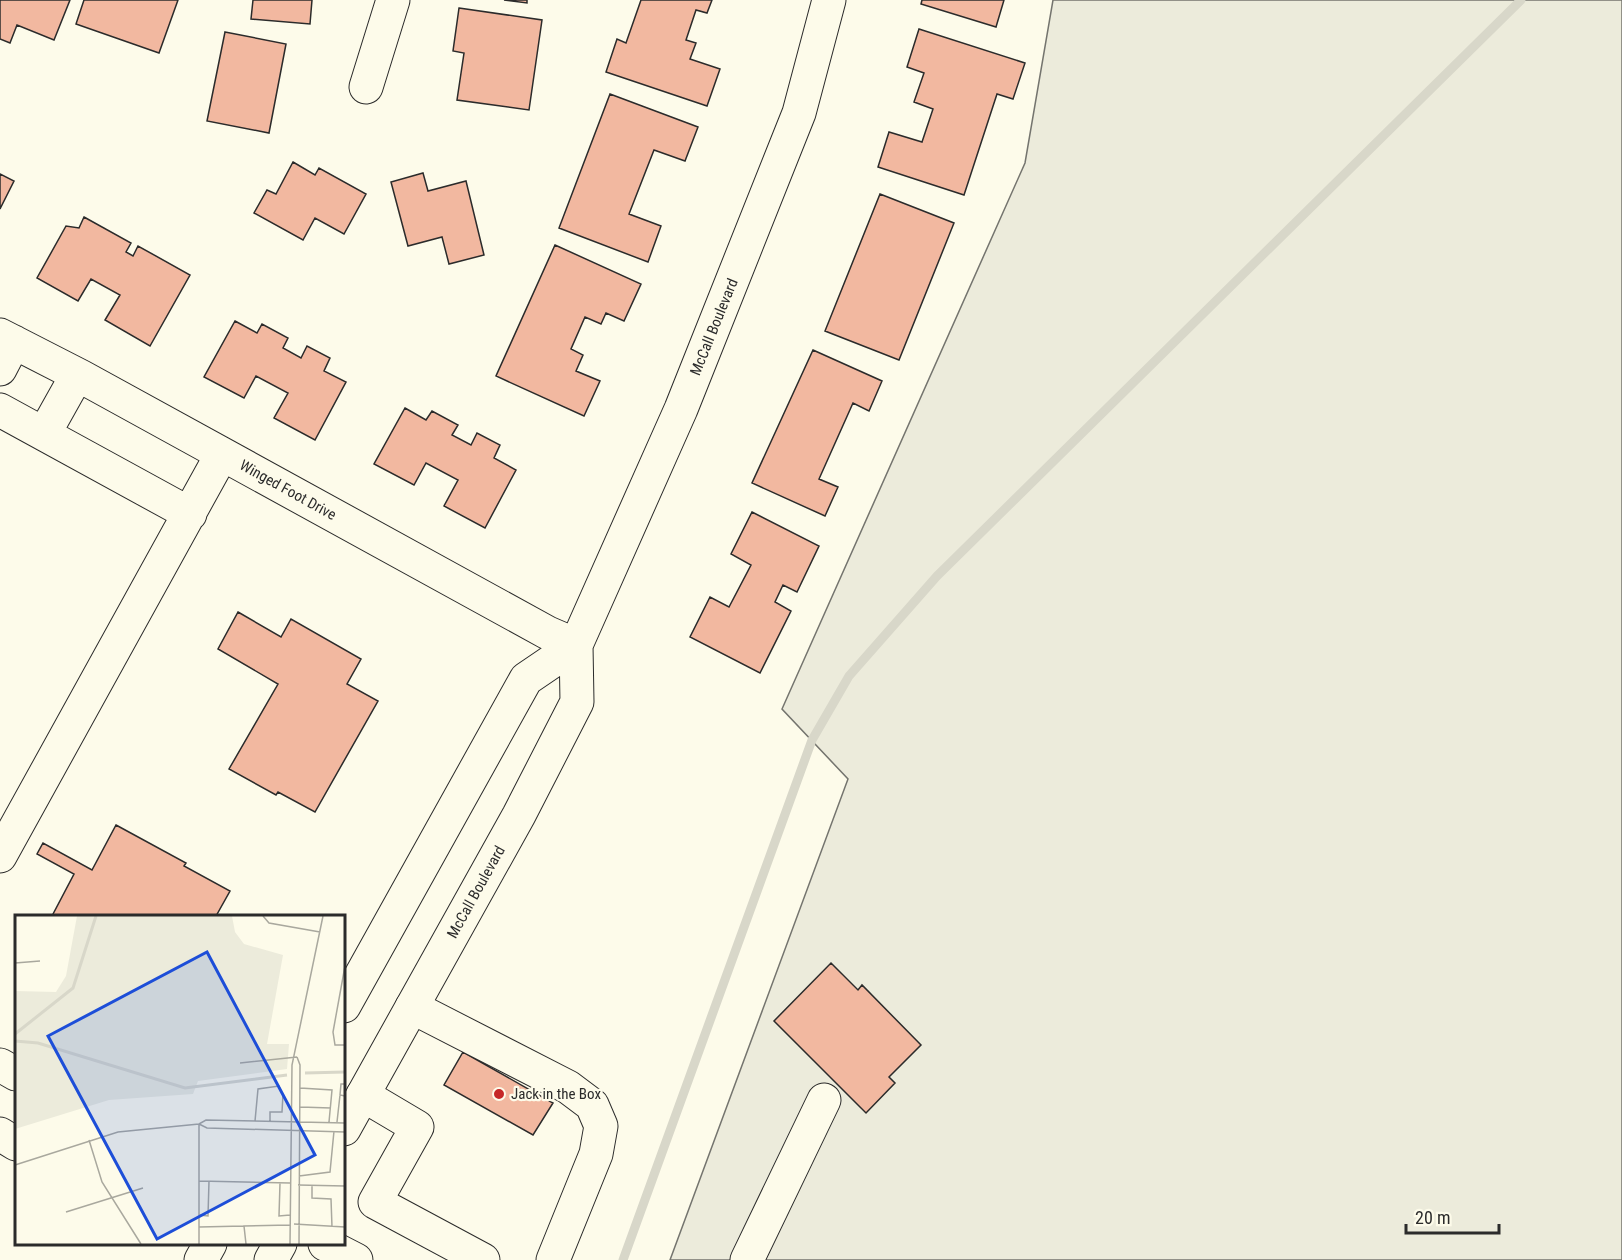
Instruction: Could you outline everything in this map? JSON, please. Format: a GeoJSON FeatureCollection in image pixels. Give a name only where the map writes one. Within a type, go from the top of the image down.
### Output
{"type":"FeatureCollection","features":[{"type":"Feature","properties":{"kind":"main road"},"geometry":{"type":"LineString","coordinates":[[366,87],[393,0]]}},
{"type":"Feature","properties":{"kind":"main road","name":"McCall Boulevard"},"geometry":{"type":"LineString","coordinates":[[345,1127],[519,815],[577,702],[576,645],[681,409],[799,114],[829,0]]}},
{"type":"Feature","properties":{"kind":"main road","name":"Winged Foot Drive"},"geometry":{"type":"LineString","coordinates":[[5,349],[77,375],[548,633],[576,645]]}},
{"type":"Feature","properties":{"kind":"main road"},"geometry":{"type":"LineString","coordinates":[[45,434],[77,375]]}},
{"type":"Feature","properties":{"kind":"main road"},"geometry":{"type":"LineString","coordinates":[[0,410],[190,514]]}},
{"type":"Feature","properties":{"kind":"main road"},"geometry":{"type":"LineString","coordinates":[[0,856],[222,454]]}},
{"type":"Feature","properties":{"kind":"main road"},"geometry":{"type":"LineString","coordinates":[[345,1004],[526,679],[576,645]]}},
{"type":"Feature","properties":{"kind":"main road"},"geometry":{"type":"LineString","coordinates":[[412,1007],[567,1087],[592,1105],[601,1126],[596,1154],[553,1260]]}},
{"type":"Feature","properties":{"kind":"main road"},"geometry":{"type":"LineString","coordinates":[[0,1065],[15,1073]]}},
{"type":"Feature","properties":{"kind":"main road"},"geometry":{"type":"LineString","coordinates":[[363,1095],[417,1127],[375,1202],[483,1260]]}},
{"type":"Feature","properties":{"kind":"main road"},"geometry":{"type":"LineString","coordinates":[[747,1260],[824,1100]]}},
{"type":"Feature","properties":{"kind":"main road"},"geometry":{"type":"LineString","coordinates":[[0,1134],[15,1143]]}},
{"type":"Feature","properties":{"kind":"main road"},"geometry":{"type":"LineString","coordinates":[[271,1260],[279,1245]]}},
{"type":"Feature","properties":{"kind":"main road"},"geometry":{"type":"LineString","coordinates":[[327,1245],[356,1260]]}},
{"type":"Feature","properties":{"kind":"shaded area"},"geometry":{"type":"Polygon","coordinates":[[[1053,0],[1622,0],[1622,1260],[670,1260],[848,779],[782,709],[1025,163],[1053,0]]]}},
{"type":"Feature","properties":{"kind":"building"},"geometry":{"type":"Polygon","coordinates":[[[0,0],[70,0],[54,40],[17,25],[10,43],[0,39],[0,0]]]}},
{"type":"Feature","properties":{"kind":"building"},"geometry":{"type":"Polygon","coordinates":[[[84,0],[178,0],[159,53],[76,24],[84,0]]]}},
{"type":"Feature","properties":{"kind":"building"},"geometry":{"type":"Polygon","coordinates":[[[253,0],[312,0],[310,24],[251,19],[253,0]]]}},
{"type":"Feature","properties":{"kind":"building"},"geometry":{"type":"Polygon","coordinates":[[[504,0],[527,0],[527,3],[504,0]]]}},
{"type":"Feature","properties":{"kind":"building"},"geometry":{"type":"Polygon","coordinates":[[[641,0],[712,0],[707,13],[696,10],[686,40],[696,43],[690,59],[720,69],[707,106],[606,72],[617,39],[626,43],[641,0]]]}},
{"type":"Feature","properties":{"kind":"building"},"geometry":{"type":"Polygon","coordinates":[[[922,0],[1004,0],[996,27],[921,4],[922,0]]]}},
{"type":"Feature","properties":{"kind":"building"},"geometry":{"type":"Polygon","coordinates":[[[459,8],[542,20],[529,110],[457,100],[464,53],[453,51],[459,8]]]}},
{"type":"Feature","properties":{"kind":"building"},"geometry":{"type":"Polygon","coordinates":[[[919,29],[1025,63],[1013,99],[997,94],[964,195],[878,167],[889,132],[922,142],[933,109],[914,102],[924,73],[907,67],[919,29]]]}},
{"type":"Feature","properties":{"kind":"building"},"geometry":{"type":"Polygon","coordinates":[[[225,32],[286,44],[269,133],[207,121],[225,32]]]}},
{"type":"Feature","properties":{"kind":"building"},"geometry":{"type":"Polygon","coordinates":[[[610,94],[698,127],[685,161],[654,150],[629,214],[661,226],[648,262],[559,228],[610,94]]]}},
{"type":"Feature","properties":{"kind":"building"},"geometry":{"type":"Polygon","coordinates":[[[293,162],[315,175],[319,168],[366,194],[344,234],[315,218],[303,240],[254,213],[267,190],[276,194],[293,162]]]}},
{"type":"Feature","properties":{"kind":"building"},"geometry":{"type":"Polygon","coordinates":[[[423,173],[428,191],[466,181],[484,255],[449,264],[442,237],[408,246],[391,182],[423,173]]]}},
{"type":"Feature","properties":{"kind":"building"},"geometry":{"type":"Polygon","coordinates":[[[0,174],[14,181],[0,209],[0,174]]]}},
{"type":"Feature","properties":{"kind":"building"},"geometry":{"type":"Polygon","coordinates":[[[880,194],[954,223],[899,360],[825,331],[880,194]]]}},
{"type":"Feature","properties":{"kind":"building"},"geometry":{"type":"Polygon","coordinates":[[[84,217],[131,243],[126,252],[133,256],[138,246],[190,275],[150,346],[105,320],[120,295],[91,279],[78,301],[37,278],[66,226],[79,228],[84,217]]]}},
{"type":"Feature","properties":{"kind":"building"},"geometry":{"type":"Polygon","coordinates":[[[555,245],[641,284],[624,321],[606,313],[601,324],[585,317],[571,349],[583,355],[576,371],[600,381],[584,416],[496,376],[555,245]]]}},
{"type":"Feature","properties":{"kind":"building"},"geometry":{"type":"Polygon","coordinates":[[[235,321],[257,333],[262,324],[288,338],[283,348],[301,358],[307,346],[330,358],[324,371],[346,382],[315,440],[274,418],[288,393],[256,376],[244,398],[204,377],[235,321]]]}},
{"type":"Feature","properties":{"kind":"building"},"geometry":{"type":"Polygon","coordinates":[[[813,350],[882,381],[869,411],[853,403],[819,479],[838,487],[825,516],[752,483],[813,350]]]}},
{"type":"Feature","properties":{"kind":"building"},"geometry":{"type":"Polygon","coordinates":[[[405,408],[426,420],[432,411],[458,425],[452,435],[471,445],[477,433],[500,445],[494,458],[516,470],[485,528],[444,506],[458,480],[426,463],[414,485],[374,464],[405,408]]]}},
{"type":"Feature","properties":{"kind":"building"},"geometry":{"type":"Polygon","coordinates":[[[752,512],[819,546],[797,592],[783,585],[775,602],[791,611],[760,673],[690,637],[710,597],[729,607],[751,565],[731,554],[752,512]]]}},
{"type":"Feature","properties":{"kind":"building"},"geometry":{"type":"Polygon","coordinates":[[[238,612],[281,637],[291,619],[361,659],[347,684],[378,701],[315,812],[278,792],[276,795],[229,769],[278,684],[218,649],[238,612]]]}},
{"type":"Feature","properties":{"kind":"building"},"geometry":{"type":"Polygon","coordinates":[[[116,825],[186,863],[184,866],[230,891],[217,915],[53,915],[74,874],[37,854],[43,843],[92,870],[116,825]]]}},
{"type":"Feature","properties":{"kind":"building"},"geometry":{"type":"Polygon","coordinates":[[[831,963],[858,990],[862,985],[921,1045],[889,1077],[895,1083],[866,1113],[774,1021],[831,963]]]}},
{"type":"Feature","properties":{"kind":"building","name":"Jack in the Box"},"geometry":{"type":"Polygon","coordinates":[[[463,1052],[553,1103],[533,1135],[444,1085],[463,1052]]]}},
{"type":"Feature","properties":{"kind":"waterway"},"geometry":{"type":"LineString","coordinates":[[623,1260],[812,740],[849,676],[937,576],[1521,0]]}},
{"type":"Feature","properties":{"kind":"place","name":"Jack in the Box"},"geometry":{"type":"Point","coordinates":[499,1094]}}]}
